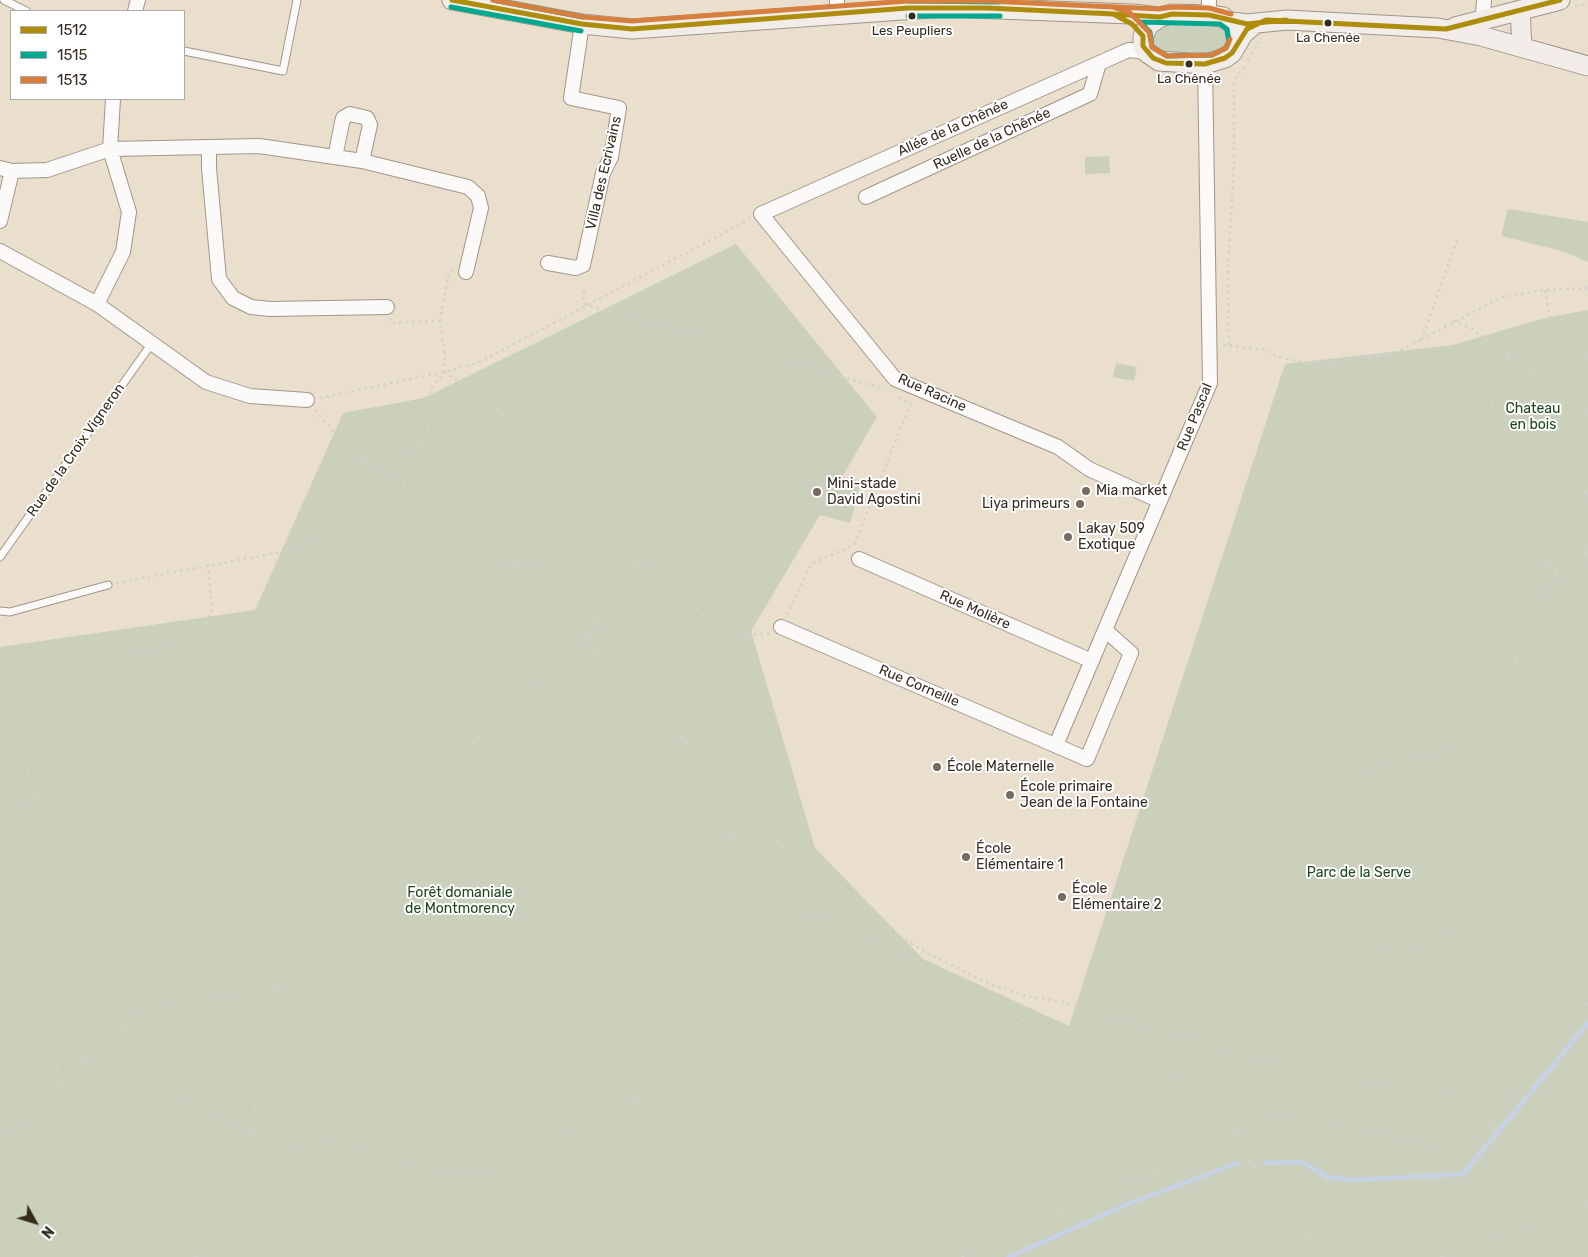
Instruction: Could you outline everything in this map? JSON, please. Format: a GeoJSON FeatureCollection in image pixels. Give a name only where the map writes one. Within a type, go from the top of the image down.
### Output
{"type":"FeatureCollection","features":[{"type":"Feature","properties":{"kind":"main road"},"geometry":{"type":"LineString","coordinates":[[452,0],[511,6],[582,24],[625,28],[659,28],[837,7],[946,7],[1113,14],[1160,18]]}},
{"type":"Feature","properties":{"kind":"main road"},"geometry":{"type":"LineString","coordinates":[[1228,20],[1256,23],[1287,20],[1446,29],[1486,25],[1520,10],[1560,0]]}},
{"type":"Feature","properties":{"kind":"main road"},"geometry":{"type":"LineString","coordinates":[[1140,45],[1148,25],[1160,18],[1209,7],[1228,20],[1236,29],[1237,42]]}},
{"type":"Feature","properties":{"kind":"main road"},"geometry":{"type":"LineString","coordinates":[[1520,10],[1522,47]]}},
{"type":"Feature","properties":{"kind":"main road"},"geometry":{"type":"LineString","coordinates":[[1113,14],[1132,24],[1140,45],[1153,58],[1166,63],[1205,64],[1225,58],[1232,53],[1237,42],[1247,29],[1256,23]]}},
{"type":"Feature","properties":{"kind":"main road"},"geometry":{"type":"LineString","coordinates":[[1486,25],[1522,47],[1588,66]]}},
{"type":"Feature","properties":{"kind":"street"},"geometry":{"type":"LineString","coordinates":[[1484,0],[1486,25]]}},
{"type":"Feature","properties":{"kind":"street","name":"Villa des Ecrivains"},"geometry":{"type":"LineString","coordinates":[[548,263],[576,268],[583,265],[603,173],[611,157],[619,108],[571,98],[582,24]]}},
{"type":"Feature","properties":{"kind":"street","name":"Allée de la Chênée"},"geometry":{"type":"LineString","coordinates":[[761,214],[1140,45]]}},
{"type":"Feature","properties":{"kind":"street","name":"Ruelle de la Chênée"},"geometry":{"type":"LineString","coordinates":[[866,197],[1090,94],[1099,63]]}},
{"type":"Feature","properties":{"kind":"street","name":"Rue Pascal"},"geometry":{"type":"LineString","coordinates":[[1056,745],[1210,383],[1205,64]]}},
{"type":"Feature","properties":{"kind":"street"},"geometry":{"type":"LineString","coordinates":[[97,304],[123,252],[129,212],[110,149],[113,100]]}},
{"type":"Feature","properties":{"kind":"street"},"geometry":{"type":"LineString","coordinates":[[335,157],[343,118],[350,114],[367,118],[370,125],[362,161]]}},
{"type":"Feature","properties":{"kind":"street"},"geometry":{"type":"LineString","coordinates":[[0,221],[6,169],[47,170],[110,149],[259,146],[362,161],[468,187],[478,196],[481,208],[466,272]]}},
{"type":"Feature","properties":{"kind":"street"},"geometry":{"type":"LineString","coordinates":[[209,148],[209,168],[219,279],[233,298],[251,307],[270,309],[387,307]]}},
{"type":"Feature","properties":{"kind":"street","name":"Rue Racine"},"geometry":{"type":"LineString","coordinates":[[761,214],[895,379],[1058,447],[1089,469],[1160,501]]}},
{"type":"Feature","properties":{"kind":"street"},"geometry":{"type":"LineString","coordinates":[[0,251],[97,304],[206,382],[250,396],[307,400]]}},
{"type":"Feature","properties":{"kind":"street","name":"Rue Molière"},"geometry":{"type":"LineString","coordinates":[[859,559],[1092,661]]}},
{"type":"Feature","properties":{"kind":"street","name":"Rue Corneille"},"geometry":{"type":"LineString","coordinates":[[782,627],[1087,759],[1131,653],[1105,630]]}},
{"type":"Feature","properties":{"kind":"lane"},"geometry":{"type":"LineString","coordinates":[[4,0],[24,10]]}},
{"type":"Feature","properties":{"kind":"lane"},"geometry":{"type":"LineString","coordinates":[[185,50],[283,71],[297,0]]}},
{"type":"Feature","properties":{"kind":"lane","name":"Rue de la Croix Vigneron"},"geometry":{"type":"LineString","coordinates":[[0,557],[152,343]]}},
{"type":"Feature","properties":{"kind":"lane"},"geometry":{"type":"LineString","coordinates":[[0,611],[10,612],[108,585]]}},
{"type":"Feature","properties":{"kind":"path"},"geometry":{"type":"LineString","coordinates":[[1229,345],[1228,271],[1234,164],[1234,81],[1259,45],[1256,23]]}},
{"type":"Feature","properties":{"kind":"path"},"geometry":{"type":"LineString","coordinates":[[761,214],[480,362],[444,372],[307,400],[346,446],[380,474],[413,489],[508,560],[562,608],[586,636],[659,752],[700,807],[734,840],[793,888],[867,937],[918,966],[989,1000],[1057,1041],[1141,1062],[1183,1080],[1197,1089],[1233,1130],[1245,1155],[1323,1257]]}},
{"type":"Feature","properties":{"kind":"path"},"geometry":{"type":"LineString","coordinates":[[1422,338],[1458,240]]}},
{"type":"Feature","properties":{"kind":"path"},"geometry":{"type":"LineString","coordinates":[[403,485],[412,474],[414,455],[428,430],[430,420],[428,401],[432,387],[444,372],[445,359],[440,321],[449,271],[466,272]]}},
{"type":"Feature","properties":{"kind":"path"},"geometry":{"type":"LineString","coordinates":[[1209,345],[1229,345],[1266,350],[1279,357],[1301,362],[1324,362],[1392,355],[1453,321],[1502,297],[1545,290],[1588,288]]}},
{"type":"Feature","properties":{"kind":"path"},"geometry":{"type":"LineString","coordinates":[[1545,290],[1552,330],[1572,350],[1588,357]]}},
{"type":"Feature","properties":{"kind":"path"},"geometry":{"type":"LineString","coordinates":[[584,291],[583,300],[586,305],[883,388]]}},
{"type":"Feature","properties":{"kind":"path"},"geometry":{"type":"LineString","coordinates":[[387,307],[391,323],[440,321]]}},
{"type":"Feature","properties":{"kind":"path"},"geometry":{"type":"LineString","coordinates":[[1453,321],[1471,328],[1588,414]]}},
{"type":"Feature","properties":{"kind":"path"},"geometry":{"type":"LineString","coordinates":[[1509,357],[1494,388],[1491,410],[1495,427],[1513,445],[1588,496]]}},
{"type":"Feature","properties":{"kind":"path"},"geometry":{"type":"LineString","coordinates":[[1324,362],[1347,374],[1365,390],[1401,432],[1431,475],[1442,503],[1438,557],[1391,634],[1363,742],[1363,777]]}},
{"type":"Feature","properties":{"kind":"path"},"geometry":{"type":"LineString","coordinates":[[444,372],[494,404],[520,437],[575,469],[689,603],[715,624],[741,636],[768,635],[782,627],[812,564],[854,545],[917,388]]}},
{"type":"Feature","properties":{"kind":"path"},"geometry":{"type":"LineString","coordinates":[[380,474],[389,463],[403,452],[422,442]]}},
{"type":"Feature","properties":{"kind":"path"},"geometry":{"type":"LineString","coordinates":[[108,585],[298,549],[357,518],[379,493],[386,478]]}},
{"type":"Feature","properties":{"kind":"path"},"geometry":{"type":"LineString","coordinates":[[1550,563],[1588,487]]}},
{"type":"Feature","properties":{"kind":"path"},"geometry":{"type":"LineString","coordinates":[[1588,546],[1585,554],[1588,559]]}},
{"type":"Feature","properties":{"kind":"path"},"geometry":{"type":"LineString","coordinates":[[0,1136],[27,1123],[84,1062],[116,1040],[137,1011],[153,1004],[179,1004],[226,995],[277,989],[352,933],[383,874],[463,755],[482,733],[569,660],[598,622],[619,583],[639,562],[650,559]]}},
{"type":"Feature","properties":{"kind":"path"},"geometry":{"type":"LineString","coordinates":[[508,560],[546,567],[574,589],[657,707],[746,815],[790,853],[878,922],[925,952],[990,984],[1022,995],[1063,1002],[1160,1033],[1194,1039],[1225,1054],[1256,1059],[1326,1078],[1380,1086],[1466,1091],[1493,1087],[1518,1091]]}},
{"type":"Feature","properties":{"kind":"path"},"geometry":{"type":"LineString","coordinates":[[1515,663],[1532,648],[1548,639],[1555,631],[1556,620],[1546,604],[1548,595],[1544,584],[1534,577],[1534,569],[1538,563],[1550,563]]}},
{"type":"Feature","properties":{"kind":"path"},"geometry":{"type":"LineString","coordinates":[[1550,563],[1556,571],[1553,581]]}},
{"type":"Feature","properties":{"kind":"path"},"geometry":{"type":"LineString","coordinates":[[1544,584],[1553,581],[1567,584],[1588,564]]}},
{"type":"Feature","properties":{"kind":"path"},"geometry":{"type":"LineString","coordinates":[[137,1011],[88,928],[60,847],[28,776],[29,766],[43,709],[54,692],[90,664],[111,656],[175,644],[198,632],[206,624],[212,609],[208,565]]}},
{"type":"Feature","properties":{"kind":"path"},"geometry":{"type":"LineString","coordinates":[[1544,584],[1499,704],[1465,738],[1440,753],[1375,764],[1363,777],[1353,800],[1343,837],[1326,873],[1302,909],[1292,940],[1303,963],[1321,972],[1359,946],[1370,942],[1403,949],[1425,944],[1506,899],[1538,867],[1588,823]]}},
{"type":"Feature","properties":{"kind":"path"},"geometry":{"type":"LineString","coordinates":[[685,743],[720,700],[723,686],[734,671],[745,662],[750,649],[748,636]]}},
{"type":"Feature","properties":{"kind":"path"},"geometry":{"type":"LineString","coordinates":[[0,797],[27,805],[39,800]]}},
{"type":"Feature","properties":{"kind":"path"},"geometry":{"type":"LineString","coordinates":[[0,804],[5,813],[24,931],[56,1039],[58,1088]]}},
{"type":"Feature","properties":{"kind":"path"},"geometry":{"type":"LineString","coordinates":[[734,840],[746,815]]}},
{"type":"Feature","properties":{"kind":"path"},"geometry":{"type":"LineString","coordinates":[[250,1127],[278,1144],[290,1146],[325,1141],[345,1142],[424,1171],[461,1175],[486,1175],[511,1161],[532,1142],[590,1126],[638,1098],[653,1083],[679,1046],[748,920],[762,912],[777,911],[813,920],[833,913]]}},
{"type":"Feature","properties":{"kind":"path"},"geometry":{"type":"LineString","coordinates":[[1380,1086],[1388,1070],[1387,1050],[1356,1034],[1350,1024],[1346,1010],[1352,998],[1368,988],[1381,970],[1382,944]]}},
{"type":"Feature","properties":{"kind":"path"},"geometry":{"type":"LineString","coordinates":[[195,1257],[222,1223],[237,1184],[248,1139],[277,989]]}},
{"type":"Feature","properties":{"kind":"path"},"geometry":{"type":"LineString","coordinates":[[962,1257],[973,1250],[1012,1236],[1108,1186],[1146,1177],[1233,1130],[1242,1130],[1264,1114],[1380,1133],[1452,1150],[1473,1142],[1502,1113],[1588,1001]]}},
{"type":"Feature","properties":{"kind":"path"},"geometry":{"type":"LineString","coordinates":[[84,1062],[115,1064],[132,1073],[154,1091],[217,1114],[238,1126],[248,1139]]}},
{"type":"Feature","properties":{"kind":"path"},"geometry":{"type":"LineString","coordinates":[[1441,1257],[1496,1235],[1539,1226],[1572,1212],[1588,1202]]}},
{"type":"Feature","properties":{"kind":"green space"},"geometry":{"type":"Polygon","coordinates":[[[1167,22],[1215,23],[1226,28],[1229,38],[1225,48],[1216,53],[1168,54],[1159,52],[1151,41],[1151,34],[1167,22]]]}},
{"type":"Feature","properties":{"kind":"green space"},"geometry":{"type":"Polygon","coordinates":[[[1109,156],[1110,173],[1085,174],[1085,157],[1109,156]]]}},
{"type":"Feature","properties":{"kind":"green space"},"geometry":{"type":"Polygon","coordinates":[[[1508,209],[1588,222],[1588,262],[1562,251],[1501,236],[1508,209]]]}},
{"type":"Feature","properties":{"kind":"green space","name":"Forêt domaniale de Montmorency"},"geometry":{"type":"Polygon","coordinates":[[[736,244],[877,417],[842,477],[861,482],[850,523],[820,515],[751,631],[815,848],[923,959],[1069,1026],[1285,364],[1453,345],[1541,319],[1588,310],[1588,1257],[0,1257],[0,647],[255,610],[343,413],[424,398],[736,244]]]}},
{"type":"Feature","properties":{"kind":"green space"},"geometry":{"type":"Polygon","coordinates":[[[1116,363],[1137,367],[1134,381],[1113,377],[1116,363]]]}},
{"type":"Feature","properties":{"kind":"waterway"},"geometry":{"type":"LineString","coordinates":[[1264,1163],[1302,1162],[1327,1177],[1353,1180],[1463,1174],[1588,1023]]}},
{"type":"Feature","properties":{"kind":"waterway"},"geometry":{"type":"LineString","coordinates":[[1009,1257],[1128,1204],[1238,1163]]}},
{"type":"Feature","properties":{"kind":"transit line","name":"1512"},"geometry":{"type":"LineString","coordinates":[[452,0],[582,24],[632,29],[908,8],[988,8],[1113,14],[1132,24],[1143,36],[1143,46],[1153,58],[1166,63],[1205,64],[1225,58],[1232,53],[1247,29],[1266,20],[1446,29],[1560,0]]}},
{"type":"Feature","properties":{"kind":"transit line","name":"1515"},"geometry":{"type":"LineString","coordinates":[[493,0],[583,17]]}},
{"type":"Feature","properties":{"kind":"transit line","name":"1513"},"geometry":{"type":"LineString","coordinates":[[493,0],[583,17],[632,21],[908,1],[988,1],[1113,7],[1129,12],[1149,32],[1152,47],[1167,56],[1212,55],[1226,48],[1230,39]]}},
{"type":"Feature","properties":{"kind":"transit line","name":"1515"},"geometry":{"type":"LineString","coordinates":[[908,1],[1000,2]]}},
{"type":"Feature","properties":{"kind":"transit line","name":"1513"},"geometry":{"type":"LineString","coordinates":[[1097,6],[1159,9],[1172,7],[1209,8],[1231,14]]}},
{"type":"Feature","properties":{"kind":"transit line","name":"1515"},"geometry":{"type":"LineString","coordinates":[[451,7],[581,31]]}},
{"type":"Feature","properties":{"kind":"transit line","name":"1512"},"geometry":{"type":"LineString","coordinates":[[1097,13],[1160,17],[1172,14],[1209,15],[1247,24],[1286,20]]}},
{"type":"Feature","properties":{"kind":"transit line","name":"1515"},"geometry":{"type":"LineString","coordinates":[[908,16],[1000,16]]}},
{"type":"Feature","properties":{"kind":"transit line","name":"1515"},"geometry":{"type":"LineString","coordinates":[[1140,22],[1220,24],[1227,29],[1229,41],[1226,48],[1212,55],[1167,56],[1152,47],[1150,32],[1140,22]]}},
{"type":"Feature","properties":{"kind":"place","name":"Les Peupliers"},"geometry":{"type":"Point","coordinates":[912,16]}},
{"type":"Feature","properties":{"kind":"place","name":"La Chenée"},"geometry":{"type":"Point","coordinates":[1328,23]}},
{"type":"Feature","properties":{"kind":"place","name":"La Chênée"},"geometry":{"type":"Point","coordinates":[1189,64]}},
{"type":"Feature","properties":{"kind":"place","name":"Mia market"},"geometry":{"type":"Point","coordinates":[1086,491]}},
{"type":"Feature","properties":{"kind":"place","name":"Mini-stade David Agostini"},"geometry":{"type":"Point","coordinates":[817,492]}},
{"type":"Feature","properties":{"kind":"place","name":"Liya primeurs"},"geometry":{"type":"Point","coordinates":[1080,504]}},
{"type":"Feature","properties":{"kind":"place","name":"Lakay 509 Exotique"},"geometry":{"type":"Point","coordinates":[1068,537]}},
{"type":"Feature","properties":{"kind":"place","name":"École Maternelle"},"geometry":{"type":"Point","coordinates":[937,767]}},
{"type":"Feature","properties":{"kind":"place","name":"École primaire Jean de la Fontaine"},"geometry":{"type":"Point","coordinates":[1010,795]}},
{"type":"Feature","properties":{"kind":"place","name":"École Elémentaire 1"},"geometry":{"type":"Point","coordinates":[966,857]}},
{"type":"Feature","properties":{"kind":"place","name":"École Elémentaire 2"},"geometry":{"type":"Point","coordinates":[1062,897]}},
{"type":"Feature","properties":{"kind":"park label","name":"Chateau en bois"},"geometry":{"type":"Point","coordinates":[1533,418]}},
{"type":"Feature","properties":{"kind":"park label","name":"Parc de la Serve"},"geometry":{"type":"Point","coordinates":[1359,873]}}]}
